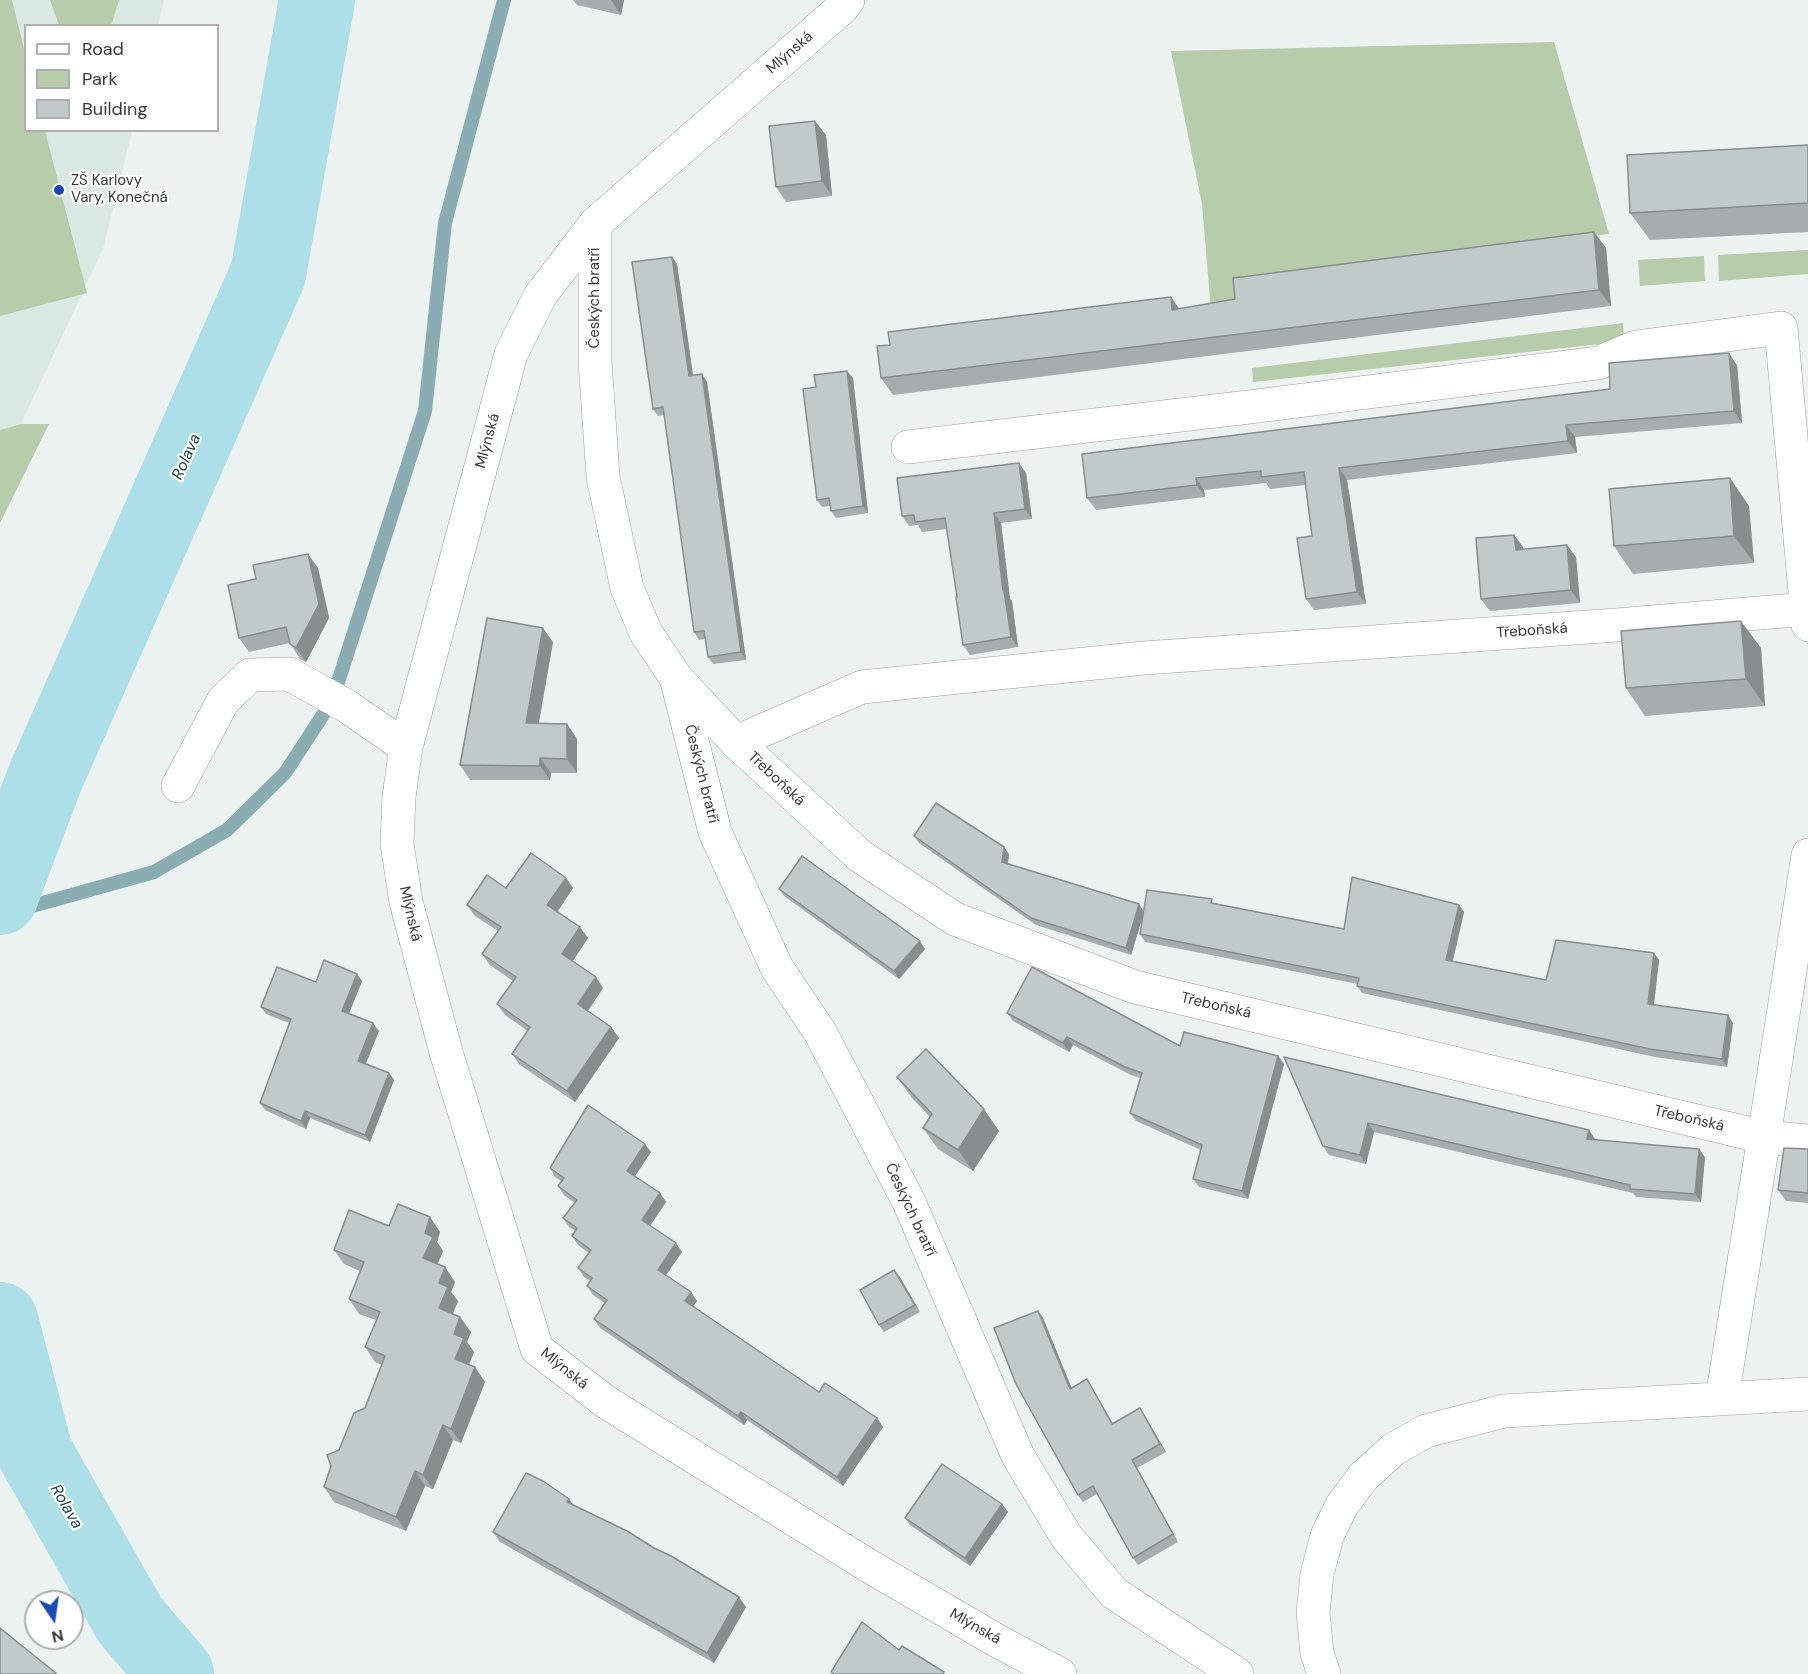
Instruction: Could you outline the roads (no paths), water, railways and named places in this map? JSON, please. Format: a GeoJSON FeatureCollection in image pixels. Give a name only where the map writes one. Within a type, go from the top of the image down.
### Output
{"type":"FeatureCollection","features":[{"type":"Feature","properties":{"kind":"street","name":"Mlýnská"},"geometry":{"type":"LineString","coordinates":[[848,0],[595,224],[540,296],[511,354],[406,747],[399,797],[398,844],[406,902],[446,1052],[537,1349],[606,1402],[869,1566],[1001,1643],[1060,1674]]}},
{"type":"Feature","properties":{"kind":"street","name":"Českých bratří"},"geometry":{"type":"LineString","coordinates":[[595,224],[595,361],[603,477],[627,588],[646,633],[677,679],[736,742]]}},
{"type":"Feature","properties":{"kind":"street","name":"Třeboňská"},"geometry":{"type":"LineString","coordinates":[[908,447],[1598,363],[1636,346],[1795,324],[1797,518],[1807,617],[1617,625],[1144,658],[862,687],[736,742],[860,856],[955,919],[1135,987],[1764,1137],[1808,1141]]}},
{"type":"Feature","properties":{"kind":"street"},"geometry":{"type":"LineString","coordinates":[[178,786],[223,700],[250,675],[289,674],[345,705],[406,747]]}},
{"type":"Feature","properties":{"kind":"street","name":"Českých bratří"},"geometry":{"type":"LineString","coordinates":[[677,679],[715,832],[777,968],[820,1032],[909,1202],[1018,1456],[1066,1536],[1114,1593],[1237,1674]]}},
{"type":"Feature","properties":{"kind":"street"},"geometry":{"type":"LineString","coordinates":[[1722,1398],[1807,865]]}},
{"type":"Feature","properties":{"kind":"street"},"geometry":{"type":"LineString","coordinates":[[1324,1674],[1317,1653],[1313,1613],[1317,1574],[1327,1536],[1342,1505],[1364,1476],[1394,1449],[1426,1431],[1504,1411],[1808,1394]]}},
{"type":"Feature","properties":{"kind":"waterway","name":"Rolava"},"geometry":{"type":"LineString","coordinates":[[0,897],[45,778],[268,274],[317,0]]}},
{"type":"Feature","properties":{"kind":"waterway"},"geometry":{"type":"LineString","coordinates":[[0,915],[154,872],[227,830],[285,773],[332,701],[425,411],[445,223],[504,0]]}},
{"type":"Feature","properties":{"kind":"waterway","name":"Rolava"},"geometry":{"type":"LineString","coordinates":[[0,1320],[35,1453],[130,1620],[176,1674]]}},
{"type":"Feature","properties":{"kind":"place","name":"ZŠ Karlovy Vary, Konečná"},"geometry":{"type":"Point","coordinates":[59,190]}}]}
